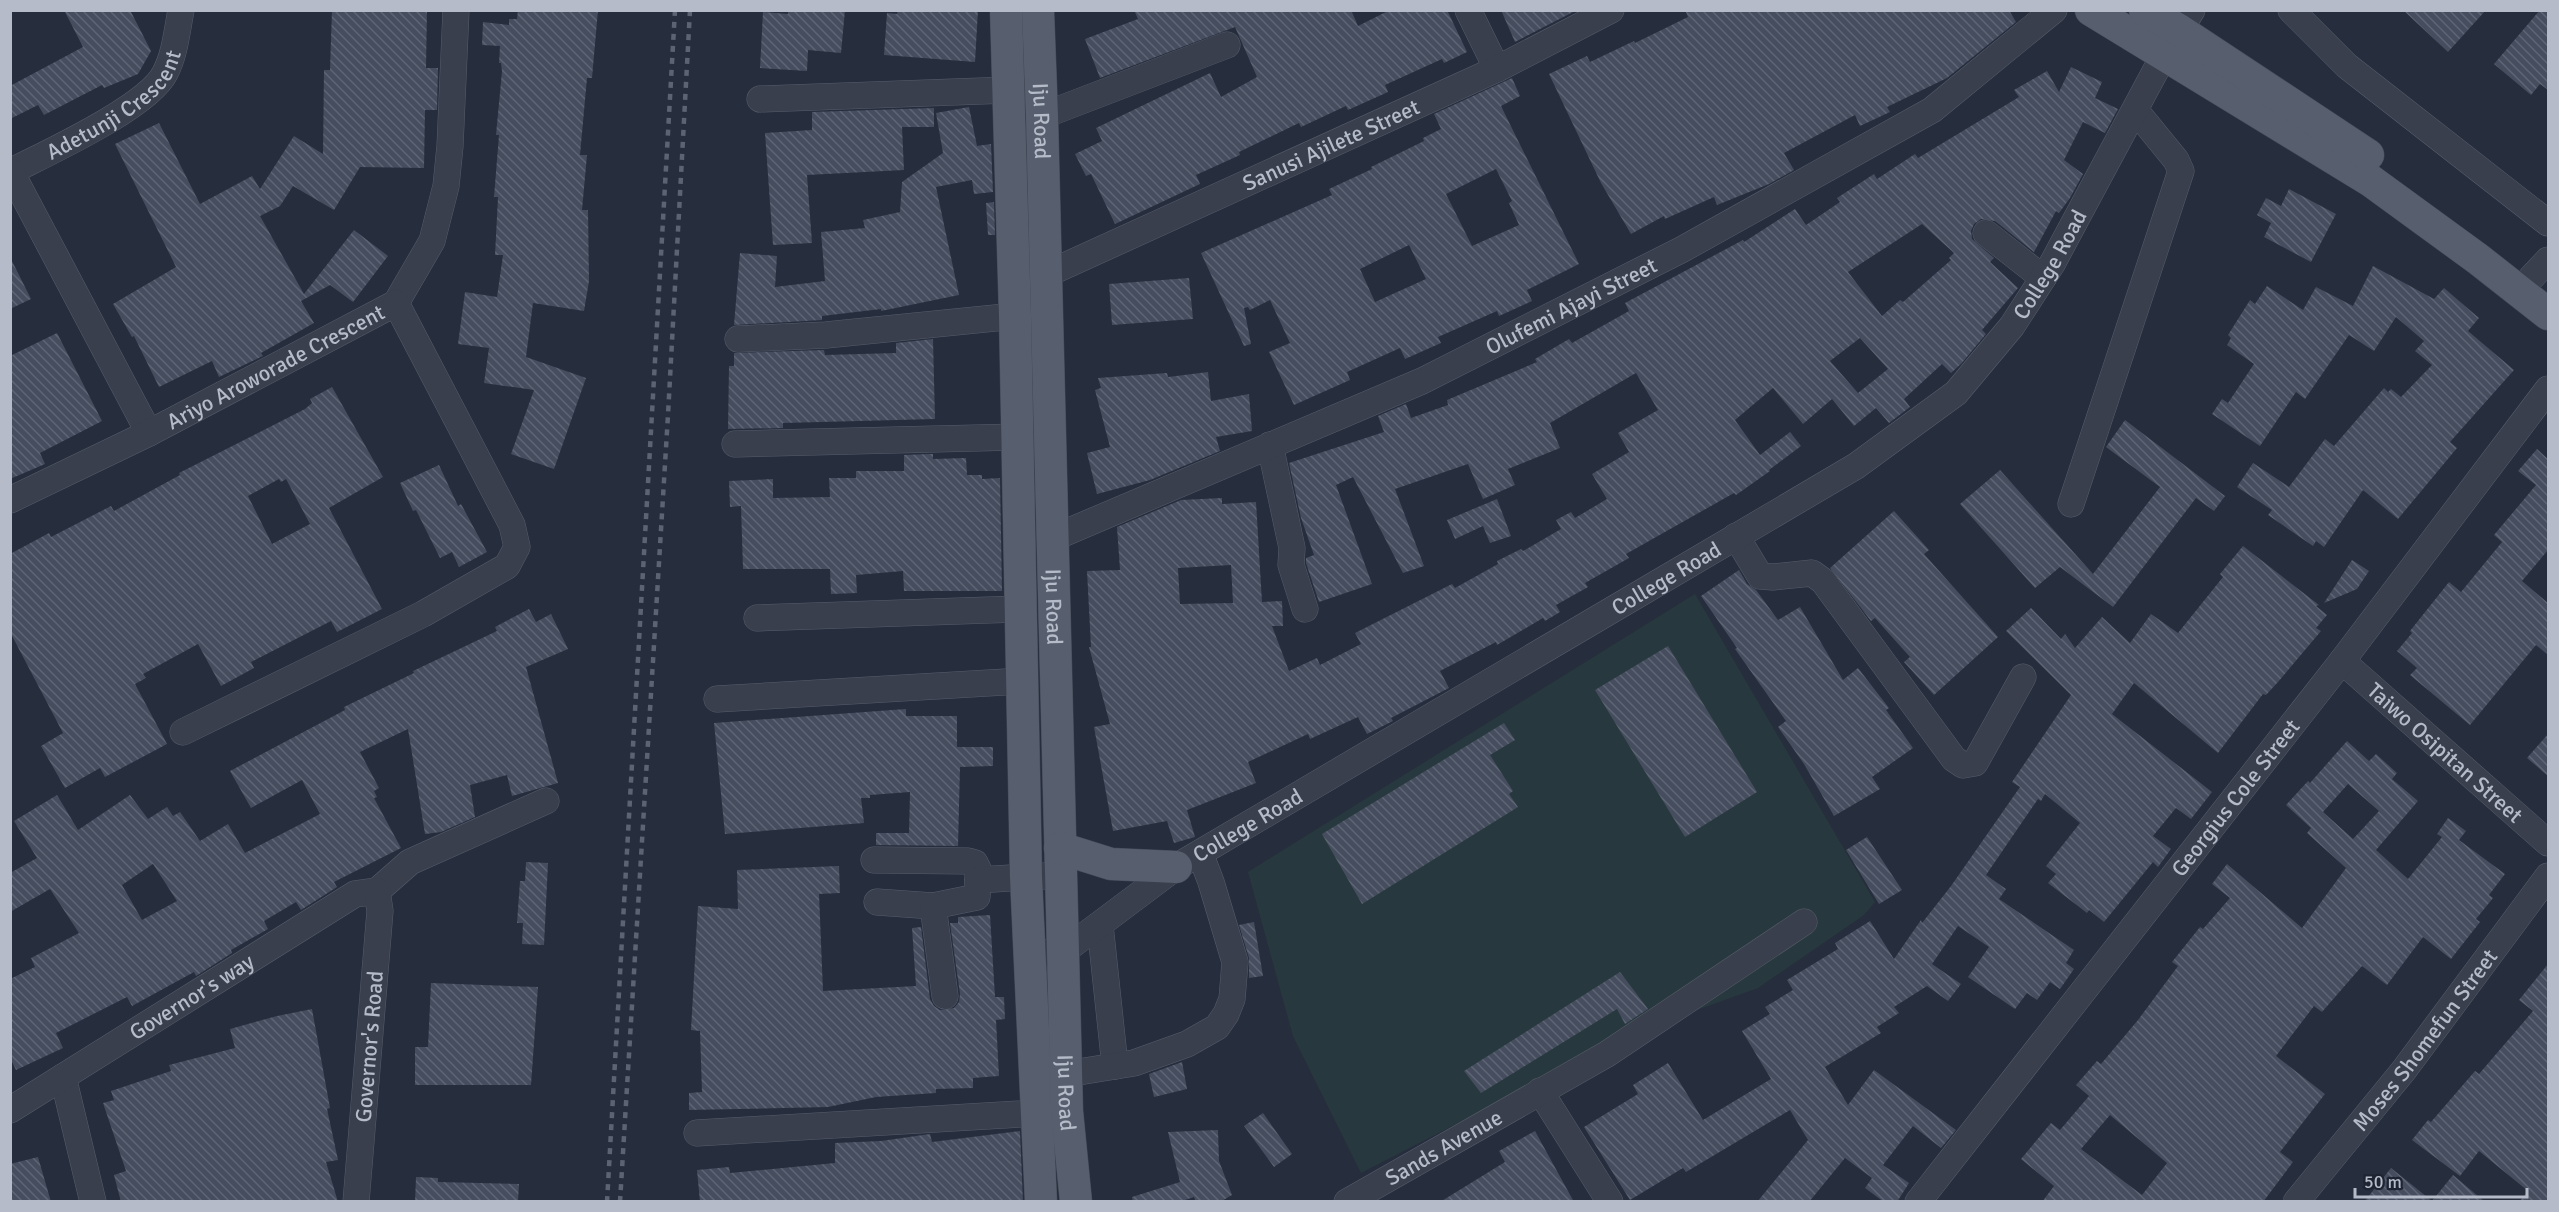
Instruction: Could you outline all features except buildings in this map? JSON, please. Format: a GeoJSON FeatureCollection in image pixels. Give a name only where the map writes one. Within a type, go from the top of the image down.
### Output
{"type":"FeatureCollection","features":[{"type":"Feature","properties":{"kind":"main road","name":"Iju Road"},"geometry":{"type":"LineString","coordinates":[[1006,10],[1015,316],[1026,877],[1041,1202]]}},
{"type":"Feature","properties":{"kind":"main road","name":"Iju Road"},"geometry":{"type":"LineString","coordinates":[[1038,10],[1047,274],[1067,1111],[1076,1202]]}},
{"type":"Feature","properties":{"kind":"main road"},"geometry":{"type":"LineString","coordinates":[[2091,10],[2178,32],[2548,314]]}},
{"type":"Feature","properties":{"kind":"main road"},"geometry":{"type":"LineString","coordinates":[[2145,10],[2415,186],[2542,278]]}},
{"type":"Feature","properties":{"kind":"main road"},"geometry":{"type":"LineString","coordinates":[[1060,862],[1111,864],[1188,860]]}},
{"type":"Feature","properties":{"kind":"street","name":"Adetunji Crescent"},"geometry":{"type":"LineString","coordinates":[[10,172],[95,128],[143,98],[165,75],[174,48],[182,10]]}},
{"type":"Feature","properties":{"kind":"street","name":"Ariyo Aroworade Crescent"},"geometry":{"type":"LineString","coordinates":[[10,500],[149,433],[396,303],[432,241],[446,186],[456,10]]}},
{"type":"Feature","properties":{"kind":"street"},"geometry":{"type":"LineString","coordinates":[[1468,10],[1497,69]]}},
{"type":"Feature","properties":{"kind":"street","name":"Sanusi Ajilete Street"},"geometry":{"type":"LineString","coordinates":[[1047,274],[1497,69],[1611,10]]}},
{"type":"Feature","properties":{"kind":"street","name":"Olufemi Ajayi Street"},"geometry":{"type":"LineString","coordinates":[[1053,537],[1422,381],[1692,244],[1932,110],[2054,10]]}},
{"type":"Feature","properties":{"kind":"street"},"geometry":{"type":"LineString","coordinates":[[2290,10],[2347,66],[2548,223]]}},
{"type":"Feature","properties":{"kind":"street","name":"College Road"},"geometry":{"type":"LineString","coordinates":[[1064,951],[1188,860],[1856,466],[1956,393],[2012,326],[2043,278],[2178,32]]}},
{"type":"Feature","properties":{"kind":"street"},"geometry":{"type":"LineString","coordinates":[[1042,116],[1227,45]]}},
{"type":"Feature","properties":{"kind":"street"},"geometry":{"type":"LineString","coordinates":[[760,99],[1009,90]]}},
{"type":"Feature","properties":{"kind":"street"},"geometry":{"type":"LineString","coordinates":[[2071,504],[2181,171],[2176,160],[2136,111]]}},
{"type":"Feature","properties":{"kind":"street"},"geometry":{"type":"LineString","coordinates":[[10,172],[149,433]]}},
{"type":"Feature","properties":{"kind":"street"},"geometry":{"type":"LineString","coordinates":[[1986,233],[2043,278]]}},
{"type":"Feature","properties":{"kind":"street"},"geometry":{"type":"LineString","coordinates":[[183,732],[423,614],[507,566],[517,547],[512,525],[396,303]]}},
{"type":"Feature","properties":{"kind":"street"},"geometry":{"type":"LineString","coordinates":[[738,339],[826,335],[1015,316]]}},
{"type":"Feature","properties":{"kind":"street","name":"Georgius Cole Street"},"geometry":{"type":"LineString","coordinates":[[1918,1202],[2342,661],[2548,389]]}},
{"type":"Feature","properties":{"kind":"street"},"geometry":{"type":"LineString","coordinates":[[735,444],[1017,437]]}},
{"type":"Feature","properties":{"kind":"street"},"geometry":{"type":"LineString","coordinates":[[1270,445],[1292,548],[1291,565],[1305,609]]}},
{"type":"Feature","properties":{"kind":"street"},"geometry":{"type":"LineString","coordinates":[[1736,536],[1760,576],[1773,578],[1812,573],[1823,580],[1954,759],[1963,765],[1975,763],[2023,677]]}},
{"type":"Feature","properties":{"kind":"street"},"geometry":{"type":"LineString","coordinates":[[757,618],[1020,609]]}},
{"type":"Feature","properties":{"kind":"street","name":"Taiwo Osipitan Street"},"geometry":{"type":"LineString","coordinates":[[2342,661],[2548,843]]}},
{"type":"Feature","properties":{"kind":"street"},"geometry":{"type":"LineString","coordinates":[[717,699],[1022,681]]}},
{"type":"Feature","properties":{"kind":"street"},"geometry":{"type":"LineString","coordinates":[[377,891],[410,862],[546,801]]}},
{"type":"Feature","properties":{"kind":"street"},"geometry":{"type":"LineString","coordinates":[[874,860],[968,861],[975,863],[978,869],[977,897],[933,906],[877,902]]}},
{"type":"Feature","properties":{"kind":"street"},"geometry":{"type":"LineString","coordinates":[[1066,1074],[1134,1063],[1187,1044],[1217,1027],[1232,999],[1235,962],[1188,860]]}},
{"type":"Feature","properties":{"kind":"street"},"geometry":{"type":"LineString","coordinates":[[978,880],[1026,877],[1060,862]]}},
{"type":"Feature","properties":{"kind":"street","name":"Moses Shomefun Street"},"geometry":{"type":"LineString","coordinates":[[2296,1202],[2404,1070],[2548,876]]}},
{"type":"Feature","properties":{"kind":"street","name":"Governor's way"},"geometry":{"type":"LineString","coordinates":[[10,1110],[355,894],[377,891]]}},
{"type":"Feature","properties":{"kind":"street","name":"Governor's Road"},"geometry":{"type":"LineString","coordinates":[[356,1202],[380,911],[377,891]]}},
{"type":"Feature","properties":{"kind":"street"},"geometry":{"type":"LineString","coordinates":[[933,906],[945,996]]}},
{"type":"Feature","properties":{"kind":"street","name":"Sands Avenue"},"geometry":{"type":"LineString","coordinates":[[1347,1202],[1607,1053],[1804,922]]}},
{"type":"Feature","properties":{"kind":"street"},"geometry":{"type":"LineString","coordinates":[[1100,925],[1115,1066]]}},
{"type":"Feature","properties":{"kind":"street"},"geometry":{"type":"LineString","coordinates":[[1031,954],[1064,951]]}},
{"type":"Feature","properties":{"kind":"street"},"geometry":{"type":"LineString","coordinates":[[63,1077],[93,1202]]}},
{"type":"Feature","properties":{"kind":"street"},"geometry":{"type":"LineString","coordinates":[[1540,1091],[1610,1202]]}},
{"type":"Feature","properties":{"kind":"street"},"geometry":{"type":"LineString","coordinates":[[697,1133],[1037,1113]]}},
{"type":"Feature","properties":{"kind":"shaded area"},"geometry":{"type":"Polygon","coordinates":[[[1695,594],[1875,902],[1864,915],[1758,988],[1633,1033],[1361,1173],[1293,1036],[1248,872],[1695,594]]]}},
{"type":"Feature","properties":{"kind":"railway"},"geometry":{"type":"LineString","coordinates":[[607,1202],[675,10]]}},
{"type":"Feature","properties":{"kind":"railway"},"geometry":{"type":"LineString","coordinates":[[620,1202],[690,10]]}}]}
